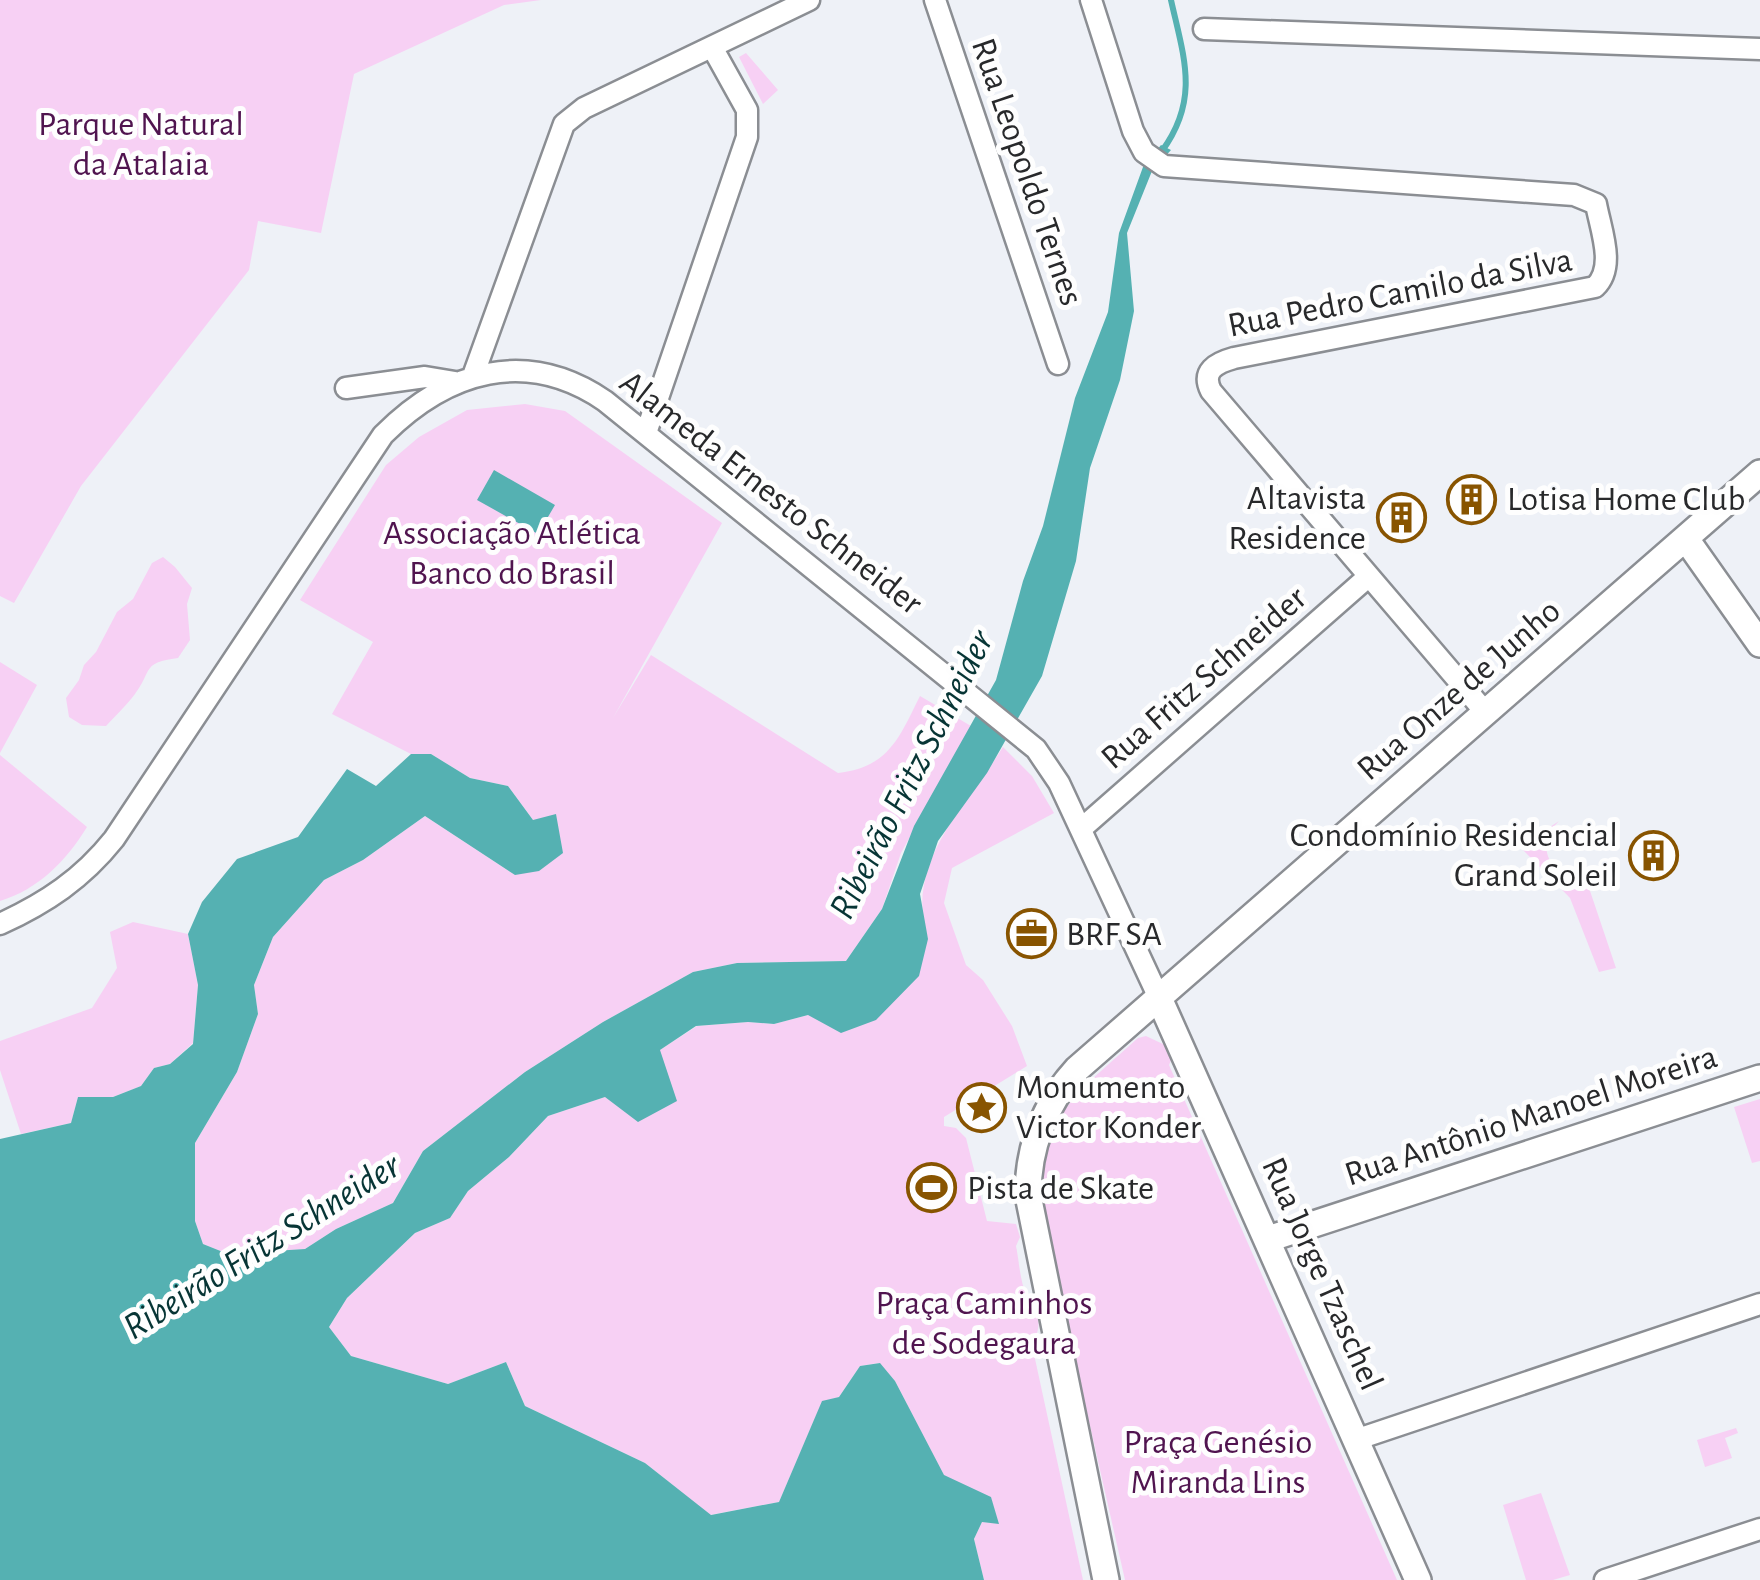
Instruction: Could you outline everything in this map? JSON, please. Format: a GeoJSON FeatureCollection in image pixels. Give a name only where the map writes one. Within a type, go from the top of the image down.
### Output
{"type":"FeatureCollection","features":[{"type":"Feature","properties":{"kind":"main road","name":"Rua Onze de Junho"},"geometry":{"type":"LineString","coordinates":[[1106,1580],[1032,1222],[1028,1171],[1042,1118],[1061,1087],[1159,998],[1760,473]]}},
{"type":"Feature","properties":{"kind":"main road"},"geometry":{"type":"LineString","coordinates":[[1686,539],[1760,644]]}},
{"type":"Feature","properties":{"kind":"main road","name":"Rua Jorge Tzaschel"},"geometry":{"type":"LineString","coordinates":[[1159,998],[1418,1580]]}},
{"type":"Feature","properties":{"kind":"main road","name":"Rua Antônio Manoel Moreira"},"geometry":{"type":"LineString","coordinates":[[1268,1239],[1760,1078]]}},
{"type":"Feature","properties":{"kind":"street"},"geometry":{"type":"LineString","coordinates":[[0,924],[56,894],[96,862],[134,811],[367,456],[401,416],[464,379],[564,124],[584,108],[809,0]]}},
{"type":"Feature","properties":{"kind":"street","name":"Rua Leopoldo Ternes"},"geometry":{"type":"LineString","coordinates":[[935,0],[1058,364]]}},
{"type":"Feature","properties":{"kind":"street","name":"Rua Pedro Camilo da Silva"},"geometry":{"type":"LineString","coordinates":[[1090,0],[1133,130],[1144,152],[1164,166],[1574,196],[1596,204],[1608,268],[1595,287],[1234,358],[1218,362],[1208,373],[1211,391],[1486,713]]}},
{"type":"Feature","properties":{"kind":"street"},"geometry":{"type":"LineString","coordinates":[[1204,29],[1760,49]]}},
{"type":"Feature","properties":{"kind":"street"},"geometry":{"type":"LineString","coordinates":[[646,433],[747,137],[746,110],[712,47]]}},
{"type":"Feature","properties":{"kind":"street","name":"Alameda Ernesto Schneider"},"geometry":{"type":"LineString","coordinates":[[346,388],[425,377],[464,379],[518,371],[568,381],[596,395],[1018,732],[1049,766],[1159,998]]}},
{"type":"Feature","properties":{"kind":"street","name":"Rua Fritz Schneider"},"geometry":{"type":"LineString","coordinates":[[1081,829],[1369,576]]}},
{"type":"Feature","properties":{"kind":"street"},"geometry":{"type":"LineString","coordinates":[[1358,1439],[1760,1304]]}},
{"type":"Feature","properties":{"kind":"street"},"geometry":{"type":"LineString","coordinates":[[1604,1580],[1760,1529]]}},
{"type":"Feature","properties":{"kind":"green space","name":"Parque Natural da Atalaia"},"geometry":{"type":"Polygon","coordinates":[[[0,0],[541,0],[504,5],[354,74],[321,233],[258,221],[249,270],[81,486],[14,603],[0,596],[0,0]]]}},
{"type":"Feature","properties":{"kind":"green space"},"geometry":{"type":"Polygon","coordinates":[[[746,53],[778,90],[763,104],[739,57],[746,53]]]}},
{"type":"Feature","properties":{"kind":"green space","name":"Associação Atlética Banco do Brasil"},"geometry":{"type":"Polygon","coordinates":[[[525,404],[565,411],[722,523],[613,718],[651,655],[838,773],[855,770],[881,757],[898,737],[920,696],[971,726],[901,853],[882,909],[846,961],[737,963],[693,972],[603,1022],[525,1072],[423,1151],[393,1203],[336,1229],[305,1249],[228,1254],[203,1244],[195,1221],[195,1143],[237,1072],[258,1014],[254,985],[273,937],[324,880],[363,860],[425,816],[515,875],[533,820],[508,786],[470,778],[431,754],[411,754],[332,714],[373,642],[300,600],[386,465],[419,437],[467,410],[525,404]]]}},
{"type":"Feature","properties":{"kind":"green space"},"geometry":{"type":"Polygon","coordinates":[[[163,557],[192,588],[187,604],[190,640],[178,658],[158,662],[149,669],[132,698],[106,726],[82,725],[69,717],[66,698],[117,612],[133,599],[152,563],[163,557]]]}},
{"type":"Feature","properties":{"kind":"green space"},"geometry":{"type":"Polygon","coordinates":[[[0,662],[37,685],[0,753],[0,662]]]}},
{"type":"Feature","properties":{"kind":"green space","name":"Praça Caminhos de Sodegaura"},"geometry":{"type":"Polygon","coordinates":[[[1003,747],[1032,776],[1054,813],[952,868],[944,903],[966,965],[983,980],[1012,1026],[1027,1066],[944,1117],[944,1126],[956,1128],[966,1138],[987,1221],[1016,1224],[1020,1237],[1016,1246],[1022,1283],[1038,1318],[1032,1345],[1083,1580],[984,1580],[974,1539],[982,1522],[998,1523],[991,1498],[944,1476],[895,1381],[879,1363],[860,1366],[839,1397],[822,1402],[779,1502],[710,1515],[645,1463],[525,1406],[506,1362],[448,1384],[351,1356],[329,1327],[347,1298],[415,1233],[450,1218],[468,1191],[509,1157],[548,1116],[605,1097],[660,1050],[697,1026],[774,1024],[808,1015],[928,939],[924,885],[931,861],[956,814],[1003,747]]]}},
{"type":"Feature","properties":{"kind":"green space"},"geometry":{"type":"Polygon","coordinates":[[[0,755],[87,827],[50,872],[27,889],[0,901],[0,755]]]}},
{"type":"Feature","properties":{"kind":"green space"},"geometry":{"type":"Polygon","coordinates":[[[1559,821],[1547,841],[1550,860],[1564,874],[1586,879],[1616,968],[1599,972],[1570,898],[1520,847],[1559,821]]]}},
{"type":"Feature","properties":{"kind":"green space"},"geometry":{"type":"Polygon","coordinates":[[[133,922],[188,934],[198,985],[193,1043],[170,1064],[154,1068],[141,1086],[113,1097],[78,1097],[71,1123],[21,1134],[0,1070],[0,1041],[92,1008],[117,968],[110,932],[133,922]]]}},
{"type":"Feature","properties":{"kind":"green space","name":"Praça Genésio Miranda Lins"},"geometry":{"type":"Polygon","coordinates":[[[1146,1036],[1165,1045],[1172,1058],[1169,1065],[1397,1580],[1125,1580],[1037,1192],[1041,1165],[1057,1121],[1084,1087],[1138,1038],[1146,1036]]]}},
{"type":"Feature","properties":{"kind":"green space"},"geometry":{"type":"Polygon","coordinates":[[[1760,1099],[1760,1161],[1752,1163],[1734,1107],[1760,1099]]]}},
{"type":"Feature","properties":{"kind":"green space"},"geometry":{"type":"Polygon","coordinates":[[[1736,1428],[1738,1433],[1725,1438],[1732,1458],[1705,1467],[1697,1440],[1736,1428]]]}},
{"type":"Feature","properties":{"kind":"green space"},"geometry":{"type":"Polygon","coordinates":[[[1541,1493],[1570,1575],[1553,1580],[1526,1580],[1503,1505],[1541,1493]]]}},
{"type":"Feature","properties":{"kind":"water"},"geometry":{"type":"Polygon","coordinates":[[[1161,145],[1171,150],[1152,171],[1127,233],[1134,311],[1120,380],[1090,468],[1076,561],[1042,676],[987,773],[938,841],[920,894],[928,939],[919,976],[876,1020],[841,1033],[808,1015],[774,1024],[696,1026],[660,1050],[677,1101],[638,1122],[605,1097],[548,1116],[509,1157],[468,1191],[450,1218],[415,1233],[347,1298],[329,1327],[351,1356],[448,1384],[506,1362],[525,1406],[645,1463],[711,1515],[779,1502],[822,1401],[839,1397],[860,1366],[880,1363],[895,1381],[944,1475],[991,1497],[999,1524],[982,1522],[974,1539],[984,1580],[0,1580],[0,1139],[71,1123],[78,1097],[113,1097],[141,1086],[154,1068],[170,1064],[193,1044],[198,985],[188,934],[202,902],[237,859],[298,837],[347,769],[376,786],[411,754],[431,754],[470,778],[508,786],[533,820],[556,814],[563,853],[539,871],[515,875],[425,816],[363,860],[324,880],[273,937],[254,985],[258,1014],[237,1072],[195,1143],[195,1221],[203,1244],[228,1254],[305,1249],[336,1229],[393,1203],[423,1151],[525,1072],[603,1022],[693,972],[737,963],[846,961],[882,909],[914,826],[996,680],[1023,581],[1043,526],[1075,398],[1108,312],[1119,233],[1143,167],[1161,145]]]}},
{"type":"Feature","properties":{"kind":"water"},"geometry":{"type":"Polygon","coordinates":[[[494,470],[555,505],[538,534],[477,500],[494,470]]]}},
{"type":"Feature","properties":{"kind":"waterway","name":"Ribeirão Fritz Schneider"},"geometry":{"type":"LineString","coordinates":[[1162,151],[1174,132],[1185,96],[1184,60],[1171,0]]}},
{"type":"Feature","properties":{"kind":"place","name":"Lotisa Home Club"},"geometry":{"type":"Point","coordinates":[1472,499]}},
{"type":"Feature","properties":{"kind":"place","name":"Altavista Residence"},"geometry":{"type":"Point","coordinates":[1401,518]}},
{"type":"Feature","properties":{"kind":"place","name":"Condomínio Residencial Grand Soleil"},"geometry":{"type":"Point","coordinates":[1653,855]}},
{"type":"Feature","properties":{"kind":"place","name":"BRF SA"},"geometry":{"type":"Point","coordinates":[1031,934]}},
{"type":"Feature","properties":{"kind":"place","name":"Monumento Victor Konder"},"geometry":{"type":"Point","coordinates":[981,1107]}},
{"type":"Feature","properties":{"kind":"place","name":"Pista de Skate"},"geometry":{"type":"Point","coordinates":[932,1188]}}]}
